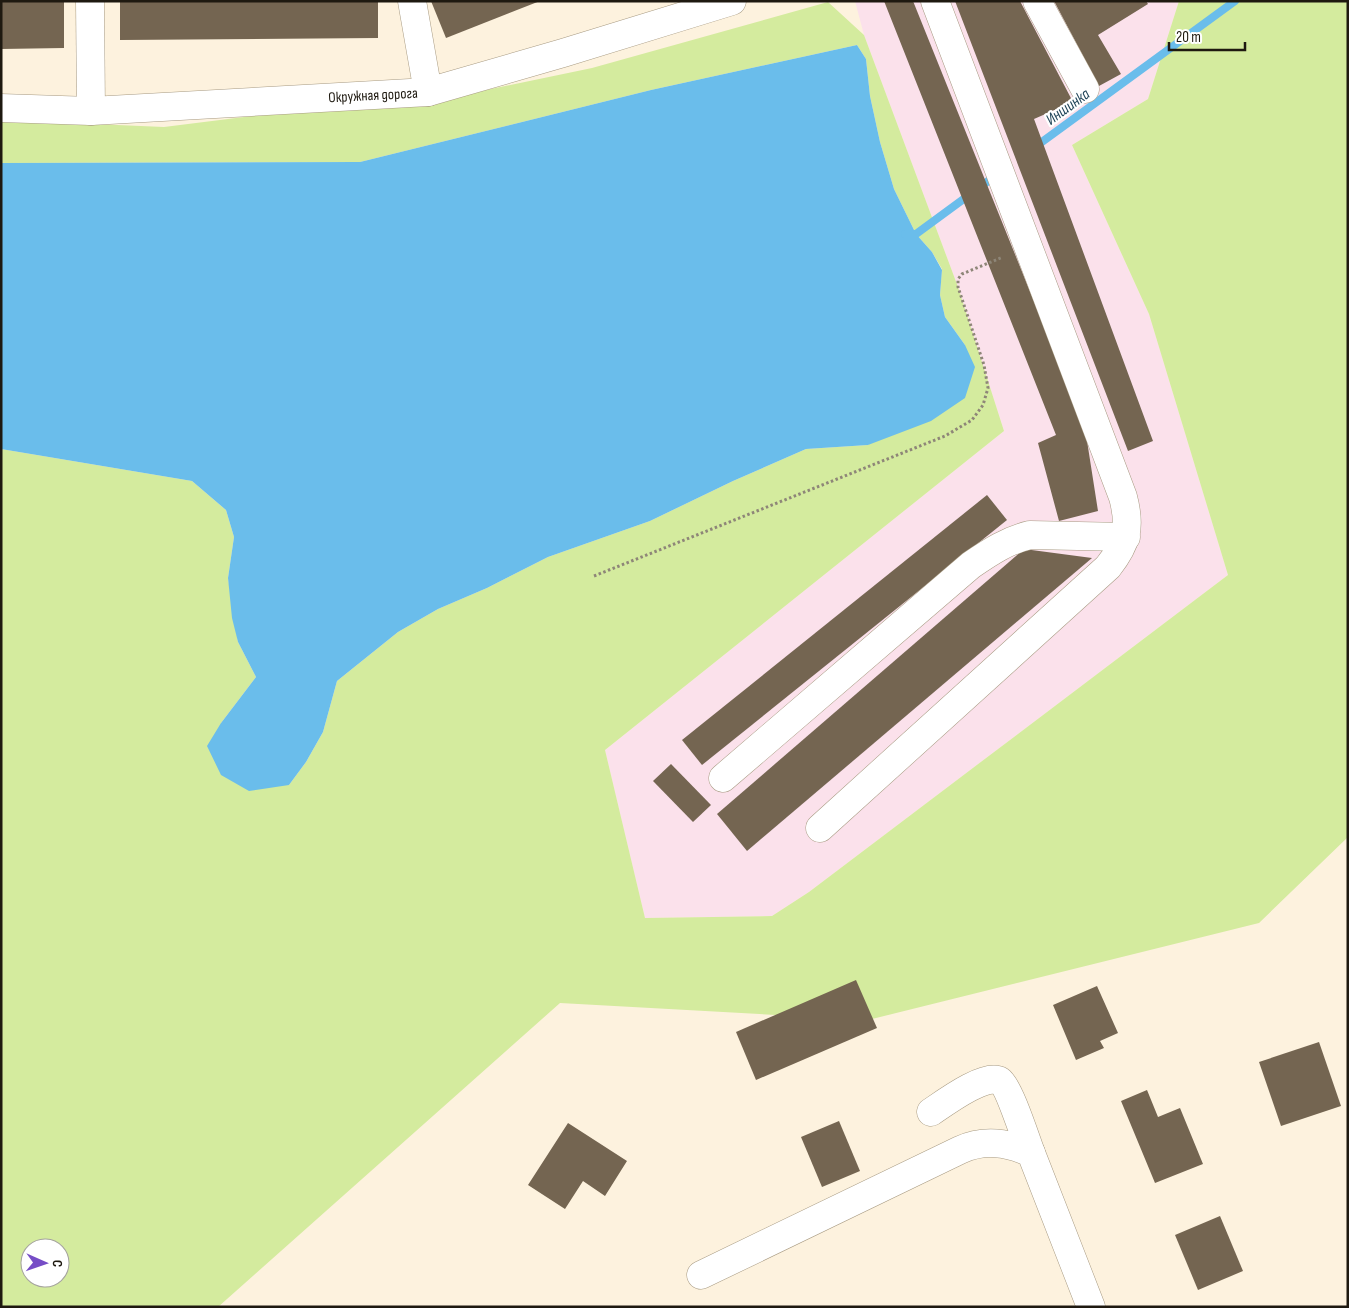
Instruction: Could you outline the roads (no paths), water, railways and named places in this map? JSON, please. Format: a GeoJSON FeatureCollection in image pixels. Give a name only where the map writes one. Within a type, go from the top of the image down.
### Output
{"type":"FeatureCollection","features":[{"type":"Feature","properties":{"kind":"street"},"geometry":{"type":"LineString","coordinates":[[90,1],[91,110]]}},
{"type":"Feature","properties":{"kind":"street"},"geometry":{"type":"LineString","coordinates":[[412,1],[428,92]]}},
{"type":"Feature","properties":{"kind":"street","name":"Окружная дорога"},"geometry":{"type":"LineString","coordinates":[[1,108],[91,110],[428,92],[732,1]]}},
{"type":"Feature","properties":{"kind":"street"},"geometry":{"type":"LineString","coordinates":[[820,828],[1108,567],[1120,550],[1126,537],[1126,507],[1123,497],[1027,248],[935,1]]}},
{"type":"Feature","properties":{"kind":"street"},"geometry":{"type":"LineString","coordinates":[[1037,1],[1085,89]]}},
{"type":"Feature","properties":{"kind":"street"},"geometry":{"type":"LineString","coordinates":[[723,778],[971,564],[989,553],[1017,538],[1030,534],[1126,537]]}},
{"type":"Feature","properties":{"kind":"street"},"geometry":{"type":"LineString","coordinates":[[930,1112],[982,1082],[998,1080],[1002,1082],[1010,1097],[1091,1307]]}},
{"type":"Feature","properties":{"kind":"street"},"geometry":{"type":"LineString","coordinates":[[702,1275],[974,1144],[995,1143],[1031,1153]]}},
{"type":"Feature","properties":{"kind":"water"},"geometry":{"type":"Polygon","coordinates":[[[857,45],[866,59],[870,96],[880,142],[894,189],[916,234],[932,252],[942,270],[940,295],[945,317],[965,345],[975,367],[965,398],[931,421],[868,445],[806,449],[733,481],[650,521],[548,557],[487,588],[438,609],[398,632],[337,681],[323,732],[306,762],[289,785],[249,791],[221,775],[207,746],[221,723],[256,677],[238,642],[232,618],[228,578],[234,537],[226,510],[192,481],[1,449],[1,163],[360,162],[651,90],[857,45]]]}},
{"type":"Feature","properties":{"kind":"waterway","name":"Иншинка"},"geometry":{"type":"LineString","coordinates":[[1035,147],[1235,1]]}},
{"type":"Feature","properties":{"kind":"waterway","name":"Иншинка"},"geometry":{"type":"LineString","coordinates":[[905,234],[916,234],[995,176]]}}]}
